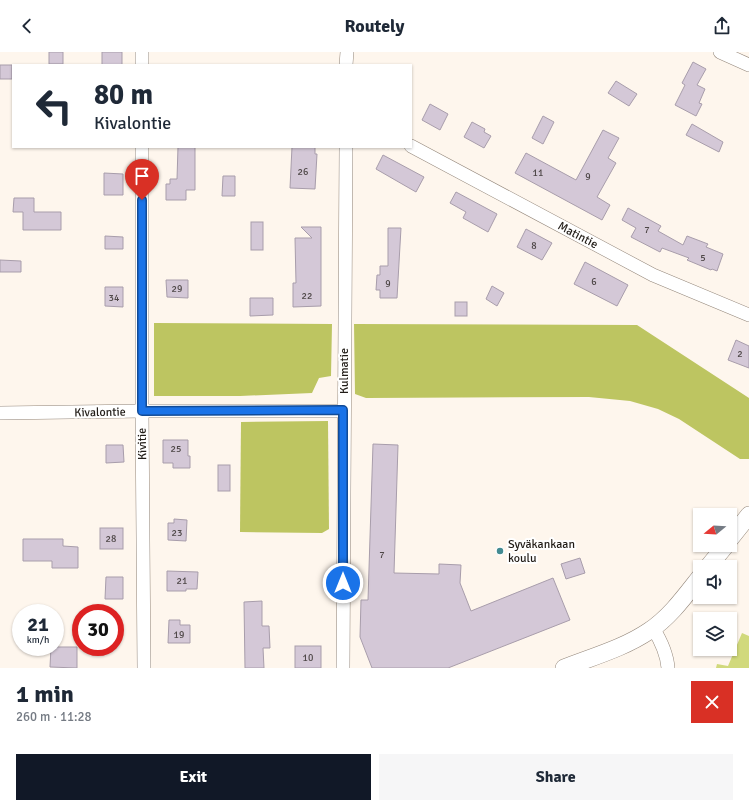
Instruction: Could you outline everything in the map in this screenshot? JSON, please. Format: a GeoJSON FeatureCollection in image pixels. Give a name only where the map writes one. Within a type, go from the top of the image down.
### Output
{"type":"FeatureCollection","features":[{"type":"Feature","properties":{"kind":"street"},"geometry":{"type":"LineString","coordinates":[[142,52],[142,64]]}},
{"type":"Feature","properties":{"kind":"street"},"geometry":{"type":"LineString","coordinates":[[346,64],[347,52]]}},
{"type":"Feature","properties":{"kind":"street"},"geometry":{"type":"LineString","coordinates":[[720,52],[749,65]]}},
{"type":"Feature","properties":{"kind":"street","name":"Matintie"},"geometry":{"type":"LineString","coordinates":[[412,147],[652,275],[749,315]]}},
{"type":"Feature","properties":{"kind":"street","name":"Kivitie"},"geometry":{"type":"LineString","coordinates":[[142,148],[144,668]]}},
{"type":"Feature","properties":{"kind":"street","name":"Kulmatie"},"geometry":{"type":"LineString","coordinates":[[343,668],[343,410],[346,148]]}},
{"type":"Feature","properties":{"kind":"street","name":"Kivalontie"},"geometry":{"type":"LineString","coordinates":[[0,413],[343,410]]}},
{"type":"Feature","properties":{"kind":"street"},"geometry":{"type":"LineString","coordinates":[[737,530],[749,515]]}},
{"type":"Feature","properties":{"kind":"street"},"geometry":{"type":"LineString","coordinates":[[714,560],[720,552]]}},
{"type":"Feature","properties":{"kind":"street"},"geometry":{"type":"LineString","coordinates":[[564,668],[631,641],[653,628],[666,617],[693,585]]}},
{"type":"Feature","properties":{"kind":"street"},"geometry":{"type":"LineString","coordinates":[[653,628],[664,648],[668,660],[668,668]]}},
{"type":"Feature","properties":{"kind":"green space"},"geometry":{"type":"Polygon","coordinates":[[[154,323],[332,324],[331,376],[319,378],[312,393],[240,396],[154,396],[154,323]]]}},
{"type":"Feature","properties":{"kind":"green space"},"geometry":{"type":"Polygon","coordinates":[[[354,324],[637,325],[749,398],[749,459],[740,459],[679,419],[658,409],[630,401],[589,397],[366,398],[355,394],[354,324]]]}},
{"type":"Feature","properties":{"kind":"green space"},"geometry":{"type":"Polygon","coordinates":[[[328,421],[329,529],[322,533],[240,532],[241,422],[328,421]]]}},
{"type":"Feature","properties":{"kind":"green space"},"geometry":{"type":"Polygon","coordinates":[[[742,633],[749,636],[749,668],[716,668],[717,664],[728,666],[732,656],[737,656],[737,645],[742,633]]]}},
{"type":"Feature","properties":{"kind":"building"},"geometry":{"type":"Polygon","coordinates":[[[49,52],[63,52],[63,64],[49,64],[49,52]]]}},
{"type":"Feature","properties":{"kind":"building"},"geometry":{"type":"Polygon","coordinates":[[[102,52],[122,52],[122,64],[102,64],[102,52]]]}},
{"type":"Feature","properties":{"kind":"building"},"geometry":{"type":"Polygon","coordinates":[[[693,62],[706,69],[697,85],[705,89],[699,103],[702,104],[696,116],[675,105],[685,85],[682,83],[693,62]]]}},
{"type":"Feature","properties":{"kind":"building"},"geometry":{"type":"Polygon","coordinates":[[[0,65],[12,65],[12,79],[0,79],[0,65]]]}},
{"type":"Feature","properties":{"kind":"building"},"geometry":{"type":"Polygon","coordinates":[[[616,81],[637,94],[629,106],[608,93],[616,81]]]}},
{"type":"Feature","properties":{"kind":"building"},"geometry":{"type":"Polygon","coordinates":[[[430,104],[448,114],[440,130],[422,120],[430,104]]]}},
{"type":"Feature","properties":{"kind":"building"},"geometry":{"type":"Polygon","coordinates":[[[543,116],[554,122],[543,144],[532,138],[543,116]]]}},
{"type":"Feature","properties":{"kind":"building"},"geometry":{"type":"Polygon","coordinates":[[[472,122],[485,129],[484,132],[491,136],[484,148],[464,137],[472,122]]]}},
{"type":"Feature","properties":{"kind":"building"},"geometry":{"type":"Polygon","coordinates":[[[692,124],[723,142],[719,152],[686,135],[692,124]]]}},
{"type":"Feature","properties":{"kind":"building"},"geometry":{"type":"Polygon","coordinates":[[[603,130],[619,138],[608,158],[616,163],[597,197],[610,205],[602,220],[515,173],[526,153],[576,180],[603,130]]]}},
{"type":"Feature","properties":{"kind":"building"},"geometry":{"type":"Polygon","coordinates":[[[178,148],[195,148],[195,190],[186,190],[186,200],[166,200],[166,184],[170,184],[170,179],[177,179],[178,148]]]}},
{"type":"Feature","properties":{"kind":"building"},"geometry":{"type":"Polygon","coordinates":[[[292,148],[315,148],[315,154],[317,154],[315,189],[290,188],[292,148]]]}},
{"type":"Feature","properties":{"kind":"building"},"geometry":{"type":"Polygon","coordinates":[[[383,155],[424,177],[416,192],[376,169],[383,155]]]}},
{"type":"Feature","properties":{"kind":"building"},"geometry":{"type":"Polygon","coordinates":[[[104,173],[123,174],[123,195],[104,195],[104,173]]]}},
{"type":"Feature","properties":{"kind":"building"},"geometry":{"type":"Polygon","coordinates":[[[223,176],[235,176],[235,196],[222,196],[223,176]]]}},
{"type":"Feature","properties":{"kind":"building"},"geometry":{"type":"Polygon","coordinates":[[[456,192],[497,214],[488,232],[463,218],[466,212],[450,203],[456,192]]]}},
{"type":"Feature","properties":{"kind":"building"},"geometry":{"type":"Polygon","coordinates":[[[14,198],[34,198],[34,212],[61,212],[61,230],[23,230],[23,212],[13,212],[14,198]]]}},
{"type":"Feature","properties":{"kind":"building"},"geometry":{"type":"Polygon","coordinates":[[[628,208],[661,226],[658,231],[683,245],[687,236],[708,244],[706,247],[723,254],[717,271],[687,260],[689,258],[662,248],[660,252],[631,237],[636,228],[622,220],[628,208]]]}},
{"type":"Feature","properties":{"kind":"building"},"geometry":{"type":"Polygon","coordinates":[[[251,222],[263,222],[263,250],[251,250],[251,222]]]}},
{"type":"Feature","properties":{"kind":"building"},"geometry":{"type":"Polygon","coordinates":[[[301,227],[321,227],[321,306],[293,307],[293,283],[296,283],[295,238],[312,238],[301,227]]]}},
{"type":"Feature","properties":{"kind":"building"},"geometry":{"type":"Polygon","coordinates":[[[388,228],[401,228],[397,298],[380,298],[380,290],[376,290],[377,275],[380,275],[380,266],[388,266],[388,228]]]}},
{"type":"Feature","properties":{"kind":"building"},"geometry":{"type":"Polygon","coordinates":[[[526,229],[552,243],[542,260],[517,247],[526,229]]]}},
{"type":"Feature","properties":{"kind":"building"},"geometry":{"type":"Polygon","coordinates":[[[105,236],[123,237],[123,249],[105,249],[105,236]]]}},
{"type":"Feature","properties":{"kind":"building"},"geometry":{"type":"Polygon","coordinates":[[[0,260],[21,261],[21,272],[0,272],[0,260]]]}},
{"type":"Feature","properties":{"kind":"building"},"geometry":{"type":"Polygon","coordinates":[[[585,262],[628,285],[617,306],[574,284],[585,262]]]}},
{"type":"Feature","properties":{"kind":"building"},"geometry":{"type":"Polygon","coordinates":[[[166,280],[188,280],[188,298],[167,297],[166,280]]]}},
{"type":"Feature","properties":{"kind":"building"},"geometry":{"type":"Polygon","coordinates":[[[492,286],[504,293],[497,306],[486,299],[492,286]]]}},
{"type":"Feature","properties":{"kind":"building"},"geometry":{"type":"Polygon","coordinates":[[[105,287],[123,287],[123,307],[105,306],[105,287]]]}},
{"type":"Feature","properties":{"kind":"building"},"geometry":{"type":"Polygon","coordinates":[[[250,298],[273,298],[273,315],[250,316],[250,298]]]}},
{"type":"Feature","properties":{"kind":"building"},"geometry":{"type":"Polygon","coordinates":[[[455,302],[467,302],[467,316],[455,316],[455,302]]]}},
{"type":"Feature","properties":{"kind":"building"},"geometry":{"type":"Polygon","coordinates":[[[736,340],[749,346],[749,368],[728,360],[736,340]]]}},
{"type":"Feature","properties":{"kind":"building"},"geometry":{"type":"Polygon","coordinates":[[[163,440],[188,440],[190,468],[173,468],[173,463],[163,463],[163,440]]]}},
{"type":"Feature","properties":{"kind":"building"},"geometry":{"type":"Polygon","coordinates":[[[373,444],[398,445],[394,573],[439,574],[439,564],[461,565],[460,583],[471,611],[553,578],[570,620],[448,668],[372,668],[360,637],[361,600],[368,600],[373,444]]]}},
{"type":"Feature","properties":{"kind":"building"},"geometry":{"type":"Polygon","coordinates":[[[106,445],[123,445],[124,462],[106,463],[106,445]]]}},
{"type":"Feature","properties":{"kind":"building"},"geometry":{"type":"Polygon","coordinates":[[[218,465],[230,465],[230,491],[218,491],[218,465]]]}},
{"type":"Feature","properties":{"kind":"building"},"geometry":{"type":"Polygon","coordinates":[[[174,519],[187,520],[186,541],[168,540],[168,523],[174,523],[174,519]]]}},
{"type":"Feature","properties":{"kind":"building"},"geometry":{"type":"Polygon","coordinates":[[[100,528],[123,528],[123,549],[100,549],[100,528]]]}},
{"type":"Feature","properties":{"kind":"building"},"geometry":{"type":"Polygon","coordinates":[[[23,539],[63,539],[63,546],[78,547],[78,568],[52,568],[52,561],[23,561],[23,539]]]}},
{"type":"Feature","properties":{"kind":"building"},"geometry":{"type":"Polygon","coordinates":[[[580,558],[585,573],[566,579],[561,564],[580,558]]]}},
{"type":"Feature","properties":{"kind":"building"},"geometry":{"type":"Polygon","coordinates":[[[167,571],[198,572],[197,589],[186,589],[186,591],[167,591],[167,571]]]}},
{"type":"Feature","properties":{"kind":"building"},"geometry":{"type":"Polygon","coordinates":[[[106,577],[123,577],[123,599],[105,599],[106,577]]]}},
{"type":"Feature","properties":{"kind":"building"},"geometry":{"type":"Polygon","coordinates":[[[262,601],[262,626],[269,626],[270,648],[263,648],[264,668],[245,668],[244,602],[262,601]]]}},
{"type":"Feature","properties":{"kind":"building"},"geometry":{"type":"Polygon","coordinates":[[[169,620],[180,620],[180,625],[190,625],[190,643],[168,643],[169,620]]]}},
{"type":"Feature","properties":{"kind":"building"},"geometry":{"type":"Polygon","coordinates":[[[295,646],[321,646],[321,668],[295,668],[295,646]]]}},
{"type":"Feature","properties":{"kind":"building"},"geometry":{"type":"Polygon","coordinates":[[[64,647],[72,647],[72,656],[77,656],[77,668],[50,667],[51,656],[64,656],[64,647]]]}},
{"type":"Feature","properties":{"kind":"place","name":"Syväkankaan koulu"},"geometry":{"type":"Point","coordinates":[500,551]}},
{"type":"Feature","properties":{"kind":"route"},"geometry":{"type":"LineString","coordinates":[[142,200],[142,411],[343,410],[343,583]]}}]}
